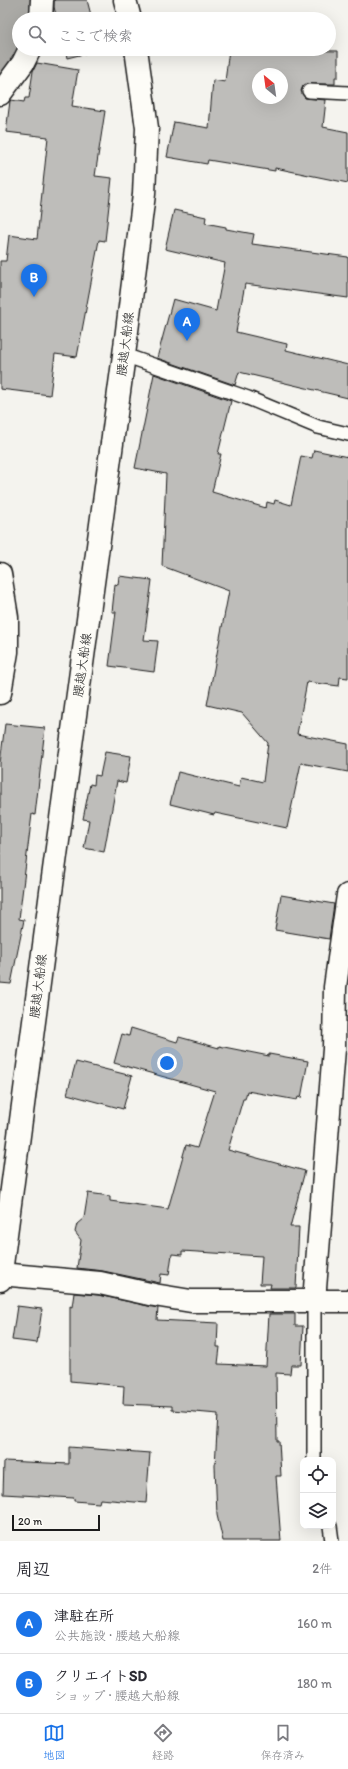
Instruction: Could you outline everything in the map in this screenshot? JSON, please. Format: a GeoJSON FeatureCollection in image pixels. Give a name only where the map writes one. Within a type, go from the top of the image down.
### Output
{"type":"FeatureCollection","features":[{"type":"Feature","properties":{"kind":"main road"},"geometry":{"type":"LineString","coordinates":[[41,12],[42,0]]}},
{"type":"Feature","properties":{"kind":"main road"},"geometry":{"type":"LineString","coordinates":[[125,0],[128,12]]}},
{"type":"Feature","properties":{"kind":"main road"},"geometry":{"type":"LineString","coordinates":[[0,94],[26,56]]}},
{"type":"Feature","properties":{"kind":"main road","name":"腰越大船線"},"geometry":{"type":"LineString","coordinates":[[0,1276],[124,355],[144,194],[147,128],[137,56]]}},
{"type":"Feature","properties":{"kind":"main road"},"geometry":{"type":"LineString","coordinates":[[0,574],[7,617],[8,652],[0,693]]}},
{"type":"Feature","properties":{"kind":"main road"},"geometry":{"type":"LineString","coordinates":[[314,1302],[334,1049],[335,987],[348,895]]}},
{"type":"Feature","properties":{"kind":"main road"},"geometry":{"type":"LineString","coordinates":[[0,1276],[100,1283],[154,1295],[191,1300],[314,1302],[348,1301]]}},
{"type":"Feature","properties":{"kind":"lane"},"geometry":{"type":"LineString","coordinates":[[309,91],[348,94]]}},
{"type":"Feature","properties":{"kind":"lane"},"geometry":{"type":"LineString","coordinates":[[124,355],[248,398],[318,427],[348,434]]}},
{"type":"Feature","properties":{"kind":"lane"},"geometry":{"type":"LineString","coordinates":[[314,1302],[314,1457]]}},
{"type":"Feature","properties":{"kind":"lane"},"geometry":{"type":"LineString","coordinates":[[330,1529],[332,1541]]}},
{"type":"Feature","properties":{"kind":"building"},"geometry":{"type":"Polygon","coordinates":[[[54,0],[87,0],[90,12],[55,12],[54,0]]]}},
{"type":"Feature","properties":{"kind":"building"},"geometry":{"type":"Polygon","coordinates":[[[336,51],[338,51],[338,77],[335,77],[335,84],[306,84],[303,86],[301,91],[305,98],[326,100],[323,127],[348,132],[348,183],[275,168],[275,171],[208,160],[207,164],[167,157],[174,122],[209,128],[213,80],[225,82],[228,56],[336,56],[336,51]]]}},
{"type":"Feature","properties":{"kind":"building"},"geometry":{"type":"Polygon","coordinates":[[[37,63],[78,70],[72,106],[105,111],[95,176],[112,178],[105,241],[99,240],[77,357],[55,354],[50,395],[0,389],[0,261],[6,261],[9,235],[37,239],[48,137],[6,132],[10,101],[24,102],[25,98],[29,98],[33,71],[37,63]]]}},
{"type":"Feature","properties":{"kind":"building"},"geometry":{"type":"Polygon","coordinates":[[[174,210],[206,217],[205,223],[226,227],[226,229],[254,234],[252,244],[348,257],[348,298],[245,284],[236,332],[287,344],[286,350],[348,365],[348,398],[239,372],[235,385],[157,358],[173,299],[216,311],[225,263],[165,249],[174,210]]]}},
{"type":"Feature","properties":{"kind":"building"},"geometry":{"type":"Polygon","coordinates":[[[154,374],[231,401],[218,454],[221,454],[212,492],[266,508],[267,502],[274,504],[275,500],[291,505],[301,456],[312,458],[314,450],[348,457],[348,678],[340,677],[339,686],[307,682],[297,734],[348,744],[348,772],[301,763],[287,828],[215,813],[214,815],[170,804],[178,772],[239,787],[241,777],[263,782],[268,743],[242,713],[207,705],[229,591],[162,566],[166,474],[135,468],[154,374]]]}},
{"type":"Feature","properties":{"kind":"building"},"geometry":{"type":"Polygon","coordinates":[[[119,576],[152,580],[144,640],[158,641],[154,672],[109,666],[116,612],[112,612],[115,584],[118,585],[119,576]]]}},
{"type":"Feature","properties":{"kind":"building"},"geometry":{"type":"Polygon","coordinates":[[[5,724],[45,728],[35,815],[32,814],[19,919],[24,920],[11,984],[0,983],[0,763],[5,724]]]}},
{"type":"Feature","properties":{"kind":"building"},"geometry":{"type":"Polygon","coordinates":[[[105,752],[131,756],[126,783],[117,781],[104,852],[84,848],[89,820],[83,819],[90,784],[94,785],[95,775],[100,776],[105,752]]]}},
{"type":"Feature","properties":{"kind":"building"},"geometry":{"type":"Polygon","coordinates":[[[281,895],[334,904],[329,939],[275,930],[281,895]]]}},
{"type":"Feature","properties":{"kind":"building"},"geometry":{"type":"Polygon","coordinates":[[[131,1028],[177,1042],[179,1037],[219,1048],[219,1046],[269,1056],[269,1054],[308,1061],[301,1098],[298,1097],[297,1100],[247,1091],[245,1099],[243,1099],[228,1150],[305,1171],[290,1227],[299,1227],[296,1288],[270,1288],[271,1284],[260,1284],[262,1256],[182,1251],[182,1255],[172,1254],[169,1275],[161,1274],[160,1283],[103,1271],[77,1268],[81,1240],[75,1232],[77,1224],[84,1218],[88,1193],[110,1196],[110,1201],[168,1209],[186,1145],[197,1148],[215,1091],[114,1063],[122,1034],[129,1036],[131,1028]]]}},
{"type":"Feature","properties":{"kind":"building"},"geometry":{"type":"Polygon","coordinates":[[[76,1062],[132,1076],[123,1109],[67,1094],[76,1062]]]}},
{"type":"Feature","properties":{"kind":"building"},"geometry":{"type":"Polygon","coordinates":[[[74,1293],[98,1295],[158,1308],[157,1320],[218,1323],[217,1347],[220,1347],[218,1364],[266,1366],[269,1314],[295,1314],[295,1326],[303,1326],[301,1365],[291,1365],[290,1374],[276,1373],[277,1441],[279,1441],[281,1476],[276,1476],[281,1541],[223,1541],[217,1515],[215,1466],[218,1414],[172,1410],[172,1406],[123,1404],[124,1386],[70,1381],[70,1306],[72,1307],[74,1293]]]}},
{"type":"Feature","properties":{"kind":"building"},"geometry":{"type":"Polygon","coordinates":[[[17,1306],[42,1309],[37,1343],[12,1340],[17,1306]]]}},
{"type":"Feature","properties":{"kind":"building"},"geometry":{"type":"Polygon","coordinates":[[[69,1447],[150,1453],[146,1503],[100,1499],[99,1503],[74,1501],[74,1498],[3,1494],[4,1461],[69,1464],[69,1447]]]}},
{"type":"Feature","properties":{"kind":"waterway"},"geometry":{"type":"LineString","coordinates":[[19,12],[20,0]]}},
{"type":"Feature","properties":{"kind":"waterway"},"geometry":{"type":"LineString","coordinates":[[0,66],[12,43]]}},
{"type":"Feature","properties":{"kind":"place","name":"クリエイトSD"},"geometry":{"type":"Point","coordinates":[34,297]}},
{"type":"Feature","properties":{"kind":"place","name":"津駐在所"},"geometry":{"type":"Point","coordinates":[187,341]}}]}
